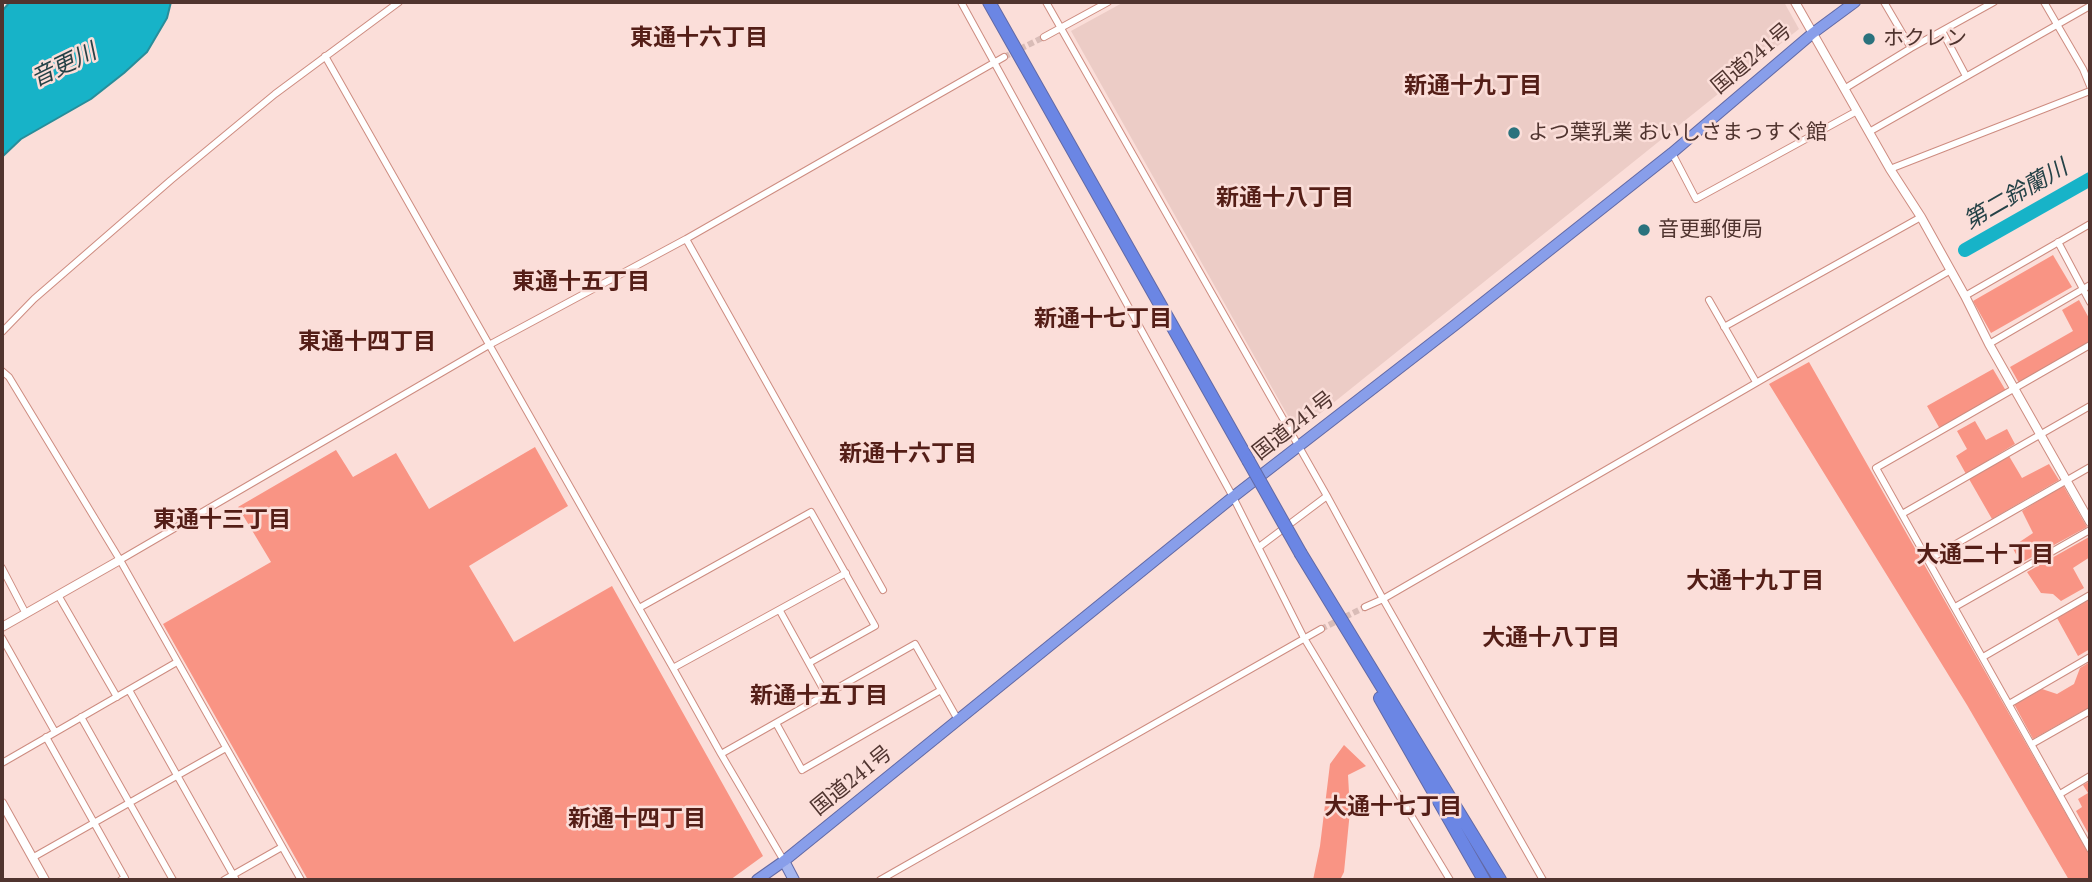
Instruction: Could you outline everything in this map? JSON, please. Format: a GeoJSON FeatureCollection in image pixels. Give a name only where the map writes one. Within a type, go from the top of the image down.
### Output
{"type":"FeatureCollection","features":[{"type":"Feature","properties":{"kind":"highway"},"geometry":{"type":"LineString","coordinates":[[989,2],[1484,880]]}},
{"type":"Feature","properties":{"kind":"highway","name":"国道241号"},"geometry":{"type":"LineString","coordinates":[[757,880],[784,861],[1233,497],[1672,153],[1813,33],[1855,2]]}},
{"type":"Feature","properties":{"kind":"highway"},"geometry":{"type":"LineString","coordinates":[[1301,554],[1500,880]]}},
{"type":"Feature","properties":{"kind":"main road"},"geometry":{"type":"LineString","coordinates":[[784,861],[794,880]]}},
{"type":"Feature","properties":{"kind":"street"},"geometry":{"type":"LineString","coordinates":[[2,332],[34,299],[171,180],[275,94],[398,2]]}},
{"type":"Feature","properties":{"kind":"street"},"geometry":{"type":"LineString","coordinates":[[961,2],[1233,497],[1304,638],[1450,880]]}},
{"type":"Feature","properties":{"kind":"street"},"geometry":{"type":"LineString","coordinates":[[1046,2],[1542,880]]}},
{"type":"Feature","properties":{"kind":"street"},"geometry":{"type":"LineString","coordinates":[[1044,37],[1108,2]]}},
{"type":"Feature","properties":{"kind":"street"},"geometry":{"type":"LineString","coordinates":[[1795,2],[1890,169],[1921,216],[1989,344],[2090,522]]}},
{"type":"Feature","properties":{"kind":"street"},"geometry":{"type":"LineString","coordinates":[[1884,2],[1911,48]]}},
{"type":"Feature","properties":{"kind":"street"},"geometry":{"type":"LineString","coordinates":[[1844,89],[1994,2]]}},
{"type":"Feature","properties":{"kind":"street"},"geometry":{"type":"LineString","coordinates":[[2044,2],[2056,24],[2087,67],[2090,86]]}},
{"type":"Feature","properties":{"kind":"street"},"geometry":{"type":"LineString","coordinates":[[1869,132],[2090,6]]}},
{"type":"Feature","properties":{"kind":"street"},"geometry":{"type":"LineString","coordinates":[[1942,31],[1966,76]]}},
{"type":"Feature","properties":{"kind":"street"},"geometry":{"type":"LineString","coordinates":[[326,56],[784,861]]}},
{"type":"Feature","properties":{"kind":"street"},"geometry":{"type":"LineString","coordinates":[[2,627],[489,345],[686,239],[1004,57]]}},
{"type":"Feature","properties":{"kind":"street"},"geometry":{"type":"LineString","coordinates":[[1890,169],[2090,92]]}},
{"type":"Feature","properties":{"kind":"street"},"geometry":{"type":"LineString","coordinates":[[1672,153],[1696,199],[1857,111]]}},
{"type":"Feature","properties":{"kind":"street"},"geometry":{"type":"LineString","coordinates":[[1724,327],[1921,216]]}},
{"type":"Feature","properties":{"kind":"street"},"geometry":{"type":"LineString","coordinates":[[1965,296],[2090,224]]}},
{"type":"Feature","properties":{"kind":"street"},"geometry":{"type":"LineString","coordinates":[[686,239],[883,590]]}},
{"type":"Feature","properties":{"kind":"street"},"geometry":{"type":"LineString","coordinates":[[2058,242],[2090,302]]}},
{"type":"Feature","properties":{"kind":"street"},"geometry":{"type":"LineString","coordinates":[[1365,607],[1951,270]]}},
{"type":"Feature","properties":{"kind":"street"},"geometry":{"type":"LineString","coordinates":[[1989,344],[2090,285]]}},
{"type":"Feature","properties":{"kind":"street"},"geometry":{"type":"LineString","coordinates":[[1709,300],[1756,382]]}},
{"type":"Feature","properties":{"kind":"street"},"geometry":{"type":"LineString","coordinates":[[2090,345],[1877,468],[2060,794],[2087,836],[2090,849]]}},
{"type":"Feature","properties":{"kind":"street"},"geometry":{"type":"LineString","coordinates":[[2,371],[9,377],[120,560],[301,880]]}},
{"type":"Feature","properties":{"kind":"street"},"geometry":{"type":"LineString","coordinates":[[1902,514],[2090,406]]}},
{"type":"Feature","properties":{"kind":"street"},"geometry":{"type":"LineString","coordinates":[[1928,560],[2090,467]]}},
{"type":"Feature","properties":{"kind":"street"},"geometry":{"type":"LineString","coordinates":[[1259,547],[1327,496]]}},
{"type":"Feature","properties":{"kind":"street"},"geometry":{"type":"LineString","coordinates":[[639,608],[811,512],[875,626],[809,663]]}},
{"type":"Feature","properties":{"kind":"street"},"geometry":{"type":"LineString","coordinates":[[1955,607],[2090,530]]}},
{"type":"Feature","properties":{"kind":"street"},"geometry":{"type":"LineString","coordinates":[[2,568],[26,614]]}},
{"type":"Feature","properties":{"kind":"street"},"geometry":{"type":"LineString","coordinates":[[673,668],[846,573]]}},
{"type":"Feature","properties":{"kind":"street"},"geometry":{"type":"LineString","coordinates":[[58,595],[117,696]]}},
{"type":"Feature","properties":{"kind":"street"},"geometry":{"type":"LineString","coordinates":[[1983,657],[2090,595]]}},
{"type":"Feature","properties":{"kind":"street"},"geometry":{"type":"LineString","coordinates":[[780,611],[827,696]]}},
{"type":"Feature","properties":{"kind":"street"},"geometry":{"type":"LineString","coordinates":[[880,880],[1321,629]]}},
{"type":"Feature","properties":{"kind":"street"},"geometry":{"type":"LineString","coordinates":[[2,638],[55,732]]}},
{"type":"Feature","properties":{"kind":"street"},"geometry":{"type":"LineString","coordinates":[[721,754],[915,645],[957,720]]}},
{"type":"Feature","properties":{"kind":"street"},"geometry":{"type":"LineString","coordinates":[[2010,704],[2090,657]]}},
{"type":"Feature","properties":{"kind":"street"},"geometry":{"type":"LineString","coordinates":[[2,763],[177,662]]}},
{"type":"Feature","properties":{"kind":"street"},"geometry":{"type":"LineString","coordinates":[[129,690],[235,878]]}},
{"type":"Feature","properties":{"kind":"street"},"geometry":{"type":"LineString","coordinates":[[776,723],[802,770],[941,690]]}},
{"type":"Feature","properties":{"kind":"street"},"geometry":{"type":"LineString","coordinates":[[2032,744],[2090,711]]}},
{"type":"Feature","properties":{"kind":"street"},"geometry":{"type":"LineString","coordinates":[[81,717],[173,880]]}},
{"type":"Feature","properties":{"kind":"street"},"geometry":{"type":"LineString","coordinates":[[46,737],[125,878],[121,880]]}},
{"type":"Feature","properties":{"kind":"street"},"geometry":{"type":"LineString","coordinates":[[32,858],[226,748]]}},
{"type":"Feature","properties":{"kind":"street"},"geometry":{"type":"LineString","coordinates":[[2060,794],[2090,776]]}},
{"type":"Feature","properties":{"kind":"street"},"geometry":{"type":"LineString","coordinates":[[2,803],[45,880]]}},
{"type":"Feature","properties":{"kind":"street"},"geometry":{"type":"LineString","coordinates":[[225,880],[235,878],[282,847]]}},
{"type":"Feature","properties":{"kind":"shaded area"},"geometry":{"type":"Polygon","coordinates":[[[1124,2],[1784,2],[1799,29],[1297,432],[1071,31],[1124,2]]]}},
{"type":"Feature","properties":{"kind":"shaded area"},"geometry":{"type":"Polygon","coordinates":[[[2053,255],[2072,287],[1991,333],[1973,301],[2053,255]]]}},
{"type":"Feature","properties":{"kind":"shaded area"},"geometry":{"type":"Polygon","coordinates":[[[2079,300],[2090,320],[2090,342],[2019,383],[2010,367],[2073,331],[2062,310],[2079,300]]]}},
{"type":"Feature","properties":{"kind":"shaded area"},"geometry":{"type":"Polygon","coordinates":[[[1809,362],[2090,856],[2090,880],[2069,880],[1967,705],[1769,384],[1809,362]]]}},
{"type":"Feature","properties":{"kind":"shaded area"},"geometry":{"type":"Polygon","coordinates":[[[1993,369],[2006,391],[1940,429],[1927,406],[1993,369]]]}},
{"type":"Feature","properties":{"kind":"shaded area"},"geometry":{"type":"Polygon","coordinates":[[[1975,421],[1986,440],[2007,429],[2015,444],[1966,474],[1956,456],[1967,449],[1957,431],[1975,421]]]}},
{"type":"Feature","properties":{"kind":"shaded area"},"geometry":{"type":"Polygon","coordinates":[[[535,447],[568,506],[469,566],[514,642],[612,586],[763,856],[730,880],[308,880],[163,624],[271,562],[238,507],[336,450],[353,477],[396,453],[429,509],[535,447]]]}},
{"type":"Feature","properties":{"kind":"shaded area"},"geometry":{"type":"Polygon","coordinates":[[[2009,456],[2022,478],[2049,464],[2059,480],[1992,519],[1969,479],[2009,456]]]}},
{"type":"Feature","properties":{"kind":"shaded area"},"geometry":{"type":"Polygon","coordinates":[[[2063,485],[2087,527],[2021,563],[2012,547],[2033,533],[2022,511],[2063,485]]]}},
{"type":"Feature","properties":{"kind":"shaded area"},"geometry":{"type":"Polygon","coordinates":[[[2089,537],[2090,557],[2073,568],[2084,588],[2061,601],[2053,594],[2041,593],[2027,572],[2089,537]]]}},
{"type":"Feature","properties":{"kind":"shaded area"},"geometry":{"type":"Polygon","coordinates":[[[2090,599],[2090,649],[2078,656],[2057,618],[2090,599]]]}},
{"type":"Feature","properties":{"kind":"shaded area"},"geometry":{"type":"Polygon","coordinates":[[[2090,662],[2090,707],[2033,739],[2014,704],[2042,689],[2057,694],[2074,684],[2080,668],[2090,662]]]}},
{"type":"Feature","properties":{"kind":"shaded area"},"geometry":{"type":"Polygon","coordinates":[[[1344,745],[1366,766],[1348,775],[1350,811],[1344,872],[1340,880],[1313,880],[1330,764],[1344,745]]]}},
{"type":"Feature","properties":{"kind":"shaded area"},"geometry":{"type":"Polygon","coordinates":[[[2090,781],[2088,833],[2076,811],[2082,807],[2078,799],[2088,793],[2083,785],[2090,781]]]}},
{"type":"Feature","properties":{"kind":"water","name":"音更川"},"geometry":{"type":"Polygon","coordinates":[[[10,2],[171,2],[167,18],[147,52],[91,99],[21,139],[2,157],[2,11],[10,2]]]}},
{"type":"Feature","properties":{"kind":"waterway","name":"第二鈴蘭川"},"geometry":{"type":"LineString","coordinates":[[1965,250],[2090,179]]}},
{"type":"Feature","properties":{"kind":"tunnel"},"geometry":{"type":"LineString","coordinates":[[1004,57],[1044,37]]}},
{"type":"Feature","properties":{"kind":"tunnel"},"geometry":{"type":"LineString","coordinates":[[1321,629],[1365,607]]}},
{"type":"Feature","properties":{"kind":"place","name":"ホクレン"},"geometry":{"type":"Point","coordinates":[1869,39]}},
{"type":"Feature","properties":{"kind":"place","name":"よつ葉乳業 おいしさまっすぐ館"},"geometry":{"type":"Point","coordinates":[1514,133]}},
{"type":"Feature","properties":{"kind":"place","name":"音更郵便局"},"geometry":{"type":"Point","coordinates":[1644,230]}},
{"type":"Feature","properties":{"kind":"district","name":"東通十六丁目"},"geometry":{"type":"Point","coordinates":[699,38]}},
{"type":"Feature","properties":{"kind":"district","name":"新通十九丁目"},"geometry":{"type":"Point","coordinates":[1473,86]}},
{"type":"Feature","properties":{"kind":"district","name":"新通十八丁目"},"geometry":{"type":"Point","coordinates":[1285,198]}},
{"type":"Feature","properties":{"kind":"district","name":"東通十五丁目"},"geometry":{"type":"Point","coordinates":[581,282]}},
{"type":"Feature","properties":{"kind":"district","name":"新通十七丁目"},"geometry":{"type":"Point","coordinates":[1103,319]}},
{"type":"Feature","properties":{"kind":"district","name":"東通十四丁目"},"geometry":{"type":"Point","coordinates":[367,342]}},
{"type":"Feature","properties":{"kind":"district","name":"新通十六丁目"},"geometry":{"type":"Point","coordinates":[908,454]}},
{"type":"Feature","properties":{"kind":"district","name":"東通十三丁目"},"geometry":{"type":"Point","coordinates":[222,520]}},
{"type":"Feature","properties":{"kind":"district","name":"大通二十丁目"},"geometry":{"type":"Point","coordinates":[1985,555]}},
{"type":"Feature","properties":{"kind":"district","name":"大通十九丁目"},"geometry":{"type":"Point","coordinates":[1755,581]}},
{"type":"Feature","properties":{"kind":"district","name":"大通十八丁目"},"geometry":{"type":"Point","coordinates":[1551,638]}},
{"type":"Feature","properties":{"kind":"district","name":"新通十五丁目"},"geometry":{"type":"Point","coordinates":[819,696]}},
{"type":"Feature","properties":{"kind":"district","name":"大通十七丁目"},"geometry":{"type":"Point","coordinates":[1393,807]}},
{"type":"Feature","properties":{"kind":"district","name":"新通十四丁目"},"geometry":{"type":"Point","coordinates":[637,819]}}]}
